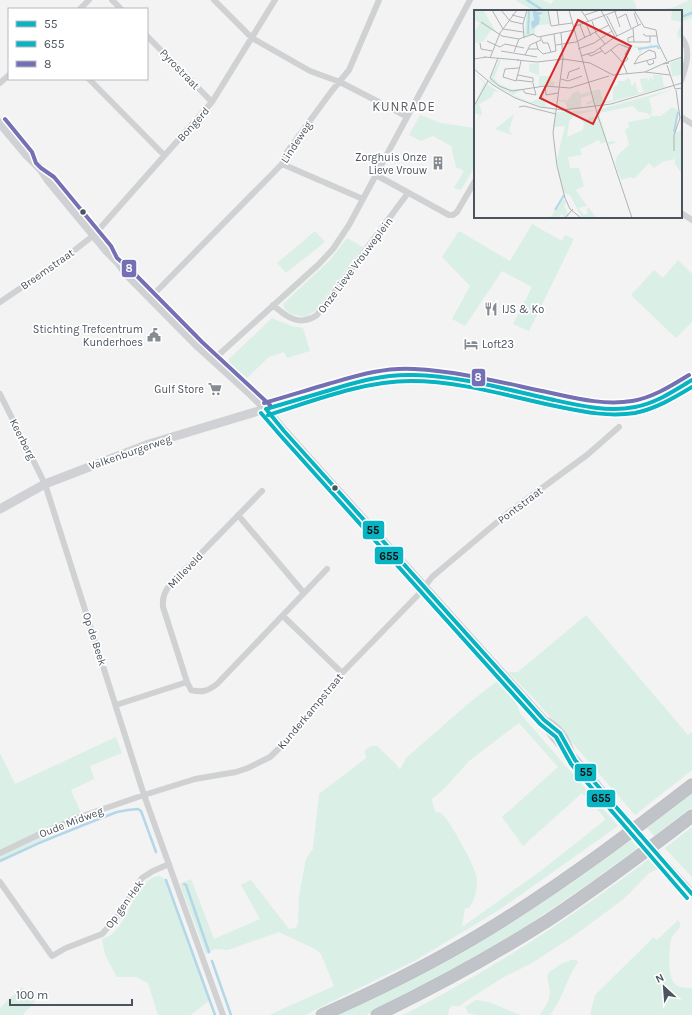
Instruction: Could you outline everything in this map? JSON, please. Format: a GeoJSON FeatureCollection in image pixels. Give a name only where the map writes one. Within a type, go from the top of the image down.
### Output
{"type":"FeatureCollection","features":[{"type":"Feature","properties":{"kind":"highway"},"geometry":{"type":"LineString","coordinates":[[322,1015],[361,998],[419,969],[504,920],[579,869],[692,785]]}},
{"type":"Feature","properties":{"kind":"highway"},"geometry":{"type":"LineString","coordinates":[[377,1015],[447,980],[548,920],[692,816]]}},
{"type":"Feature","properties":{"kind":"street"},"geometry":{"type":"LineString","coordinates":[[81,8],[89,0]]}},
{"type":"Feature","properties":{"kind":"street"},"geometry":{"type":"LineString","coordinates":[[112,0],[120,8]]}},
{"type":"Feature","properties":{"kind":"street"},"geometry":{"type":"LineString","coordinates":[[214,0],[252,38],[310,71],[340,82],[406,116]]}},
{"type":"Feature","properties":{"kind":"street","name":"Bongerd"},"geometry":{"type":"LineString","coordinates":[[94,235],[212,102],[275,0]]}},
{"type":"Feature","properties":{"kind":"street","name":"Lindeweg"},"geometry":{"type":"LineString","coordinates":[[150,298],[282,164],[287,152],[349,70],[379,0]]}},
{"type":"Feature","properties":{"kind":"street"},"geometry":{"type":"LineString","coordinates":[[213,360],[333,250],[376,176],[406,116],[470,0]]}},
{"type":"Feature","properties":{"kind":"street","name":"Pyrostraat"},"geometry":{"type":"LineString","coordinates":[[148,37],[212,102]]}},
{"type":"Feature","properties":{"kind":"street"},"geometry":{"type":"LineString","coordinates":[[682,38],[689,53],[682,78]]}},
{"type":"Feature","properties":{"kind":"street"},"geometry":{"type":"LineString","coordinates":[[0,83],[8,76]]}},
{"type":"Feature","properties":{"kind":"street"},"geometry":{"type":"LineString","coordinates":[[90,80],[164,155]]}},
{"type":"Feature","properties":{"kind":"street"},"geometry":{"type":"LineString","coordinates":[[682,118],[692,124]]}},
{"type":"Feature","properties":{"kind":"street"},"geometry":{"type":"LineString","coordinates":[[0,124],[41,169],[49,181],[106,250],[114,256],[127,274],[213,360],[266,408],[284,431],[544,720],[547,728],[558,743],[692,894]]}},
{"type":"Feature","properties":{"kind":"street"},"geometry":{"type":"LineString","coordinates":[[282,164],[363,199]]}},
{"type":"Feature","properties":{"kind":"street"},"geometry":{"type":"LineString","coordinates":[[376,176],[449,215],[453,215],[457,212],[474,183]]}},
{"type":"Feature","properties":{"kind":"street","name":"Onze Lieve Vrouweplein"},"geometry":{"type":"LineString","coordinates":[[273,305],[284,315],[297,320],[308,320],[317,315],[408,193]]}},
{"type":"Feature","properties":{"kind":"street"},"geometry":{"type":"LineString","coordinates":[[682,214],[692,220]]}},
{"type":"Feature","properties":{"kind":"street","name":"Breemstraat"},"geometry":{"type":"LineString","coordinates":[[0,302],[62,260],[94,235]]}},
{"type":"Feature","properties":{"kind":"street","name":"Valkenburgerweg"},"geometry":{"type":"LineString","coordinates":[[0,509],[45,484],[149,444],[266,408],[383,375],[404,374],[441,377],[577,405],[604,408],[625,408],[649,403],[667,395],[692,380]]}},
{"type":"Feature","properties":{"kind":"street","name":"Keerberg"},"geometry":{"type":"LineString","coordinates":[[0,394],[45,484]]}},
{"type":"Feature","properties":{"kind":"street","name":"Pontstraat"},"geometry":{"type":"LineString","coordinates":[[425,587],[432,577],[508,513],[587,455],[619,427]]}},
{"type":"Feature","properties":{"kind":"street","name":"Op de Beek"},"geometry":{"type":"LineString","coordinates":[[45,484],[144,795]]}},
{"type":"Feature","properties":{"kind":"street","name":"Milleveld"},"geometry":{"type":"LineString","coordinates":[[187,682],[163,607],[162,600],[164,592],[262,491]]}},
{"type":"Feature","properties":{"kind":"street"},"geometry":{"type":"LineString","coordinates":[[238,515],[304,593]]}},
{"type":"Feature","properties":{"kind":"street"},"geometry":{"type":"LineString","coordinates":[[116,705],[187,682],[191,690],[200,693],[210,689],[217,684],[327,569]]}},
{"type":"Feature","properties":{"kind":"street","name":"Kunderkampstraat"},"geometry":{"type":"LineString","coordinates":[[144,795],[195,779],[236,772],[270,757],[289,740],[342,673],[425,587]]}},
{"type":"Feature","properties":{"kind":"street"},"geometry":{"type":"LineString","coordinates":[[283,616],[342,673]]}},
{"type":"Feature","properties":{"kind":"street"},"geometry":{"type":"LineString","coordinates":[[144,795],[223,1015]]}},
{"type":"Feature","properties":{"kind":"street","name":"Oude Midweg"},"geometry":{"type":"LineString","coordinates":[[0,853],[42,832],[77,818],[144,795]]}},
{"type":"Feature","properties":{"kind":"street","name":"Op gen Hek"},"geometry":{"type":"LineString","coordinates":[[0,882],[52,956],[66,948],[102,934],[117,917],[142,878],[169,864]]}},
{"type":"Feature","properties":{"kind":"green space"},"geometry":{"type":"Polygon","coordinates":[[[515,0],[543,0],[551,4],[554,0],[633,0],[637,10],[532,10],[515,0]]]}},
{"type":"Feature","properties":{"kind":"green space"},"geometry":{"type":"Polygon","coordinates":[[[692,0],[692,18],[682,22],[682,10],[655,10],[672,8],[692,0]]]}},
{"type":"Feature","properties":{"kind":"green space"},"geometry":{"type":"Polygon","coordinates":[[[420,115],[441,123],[474,128],[474,168],[461,190],[454,188],[464,171],[456,167],[451,146],[433,136],[421,141],[409,135],[420,115]]]}},
{"type":"Feature","properties":{"kind":"green space"},"geometry":{"type":"Polygon","coordinates":[[[532,224],[562,241],[565,235],[574,239],[529,331],[513,324],[532,287],[502,271],[465,326],[452,319],[470,286],[442,257],[459,231],[510,261],[532,224]]]}},
{"type":"Feature","properties":{"kind":"green space"},"geometry":{"type":"Polygon","coordinates":[[[315,231],[325,242],[286,273],[277,263],[315,231]]]}},
{"type":"Feature","properties":{"kind":"green space"},"geometry":{"type":"Polygon","coordinates":[[[347,238],[363,247],[315,311],[306,317],[295,315],[286,310],[283,304],[330,260],[347,238]]]}},
{"type":"Feature","properties":{"kind":"green space"},"geometry":{"type":"Polygon","coordinates":[[[678,260],[692,274],[692,322],[676,338],[631,295],[654,270],[663,278],[678,260]]]}},
{"type":"Feature","properties":{"kind":"green space"},"geometry":{"type":"Polygon","coordinates":[[[272,318],[292,326],[303,328],[310,351],[287,358],[284,352],[269,357],[247,378],[229,362],[229,359],[272,318]]]}},
{"type":"Feature","properties":{"kind":"green space"},"geometry":{"type":"Polygon","coordinates":[[[586,615],[688,735],[692,732],[692,770],[635,815],[536,701],[508,672],[518,672],[586,615]]]}},
{"type":"Feature","properties":{"kind":"green space"},"geometry":{"type":"Polygon","coordinates":[[[497,681],[516,702],[520,713],[524,718],[618,826],[499,910],[418,959],[305,1015],[269,1015],[334,986],[321,954],[315,949],[279,932],[228,950],[215,949],[206,954],[180,884],[191,879],[214,939],[260,919],[241,885],[251,880],[289,929],[296,928],[298,922],[299,896],[306,859],[313,849],[319,794],[366,758],[365,750],[371,746],[377,746],[396,764],[400,770],[406,758],[469,703],[497,681]],[[519,723],[469,761],[445,788],[432,799],[435,812],[439,812],[446,819],[467,853],[477,879],[476,892],[469,908],[465,908],[462,927],[542,870],[605,820],[582,793],[523,846],[502,817],[558,767],[519,723]]]}},
{"type":"Feature","properties":{"kind":"green space"},"geometry":{"type":"Polygon","coordinates":[[[116,737],[122,753],[90,766],[94,779],[71,790],[81,813],[87,820],[0,860],[0,753],[15,784],[116,737]]]}},
{"type":"Feature","properties":{"kind":"green space"},"geometry":{"type":"Polygon","coordinates":[[[692,793],[692,807],[654,836],[647,828],[692,793]]]}},
{"type":"Feature","properties":{"kind":"green space"},"geometry":{"type":"Polygon","coordinates":[[[692,827],[692,877],[665,848],[692,827]]]}},
{"type":"Feature","properties":{"kind":"green space"},"geometry":{"type":"Polygon","coordinates":[[[631,840],[638,848],[522,929],[485,952],[412,993],[366,1015],[333,1015],[422,972],[508,925],[571,884],[631,840]]]}},
{"type":"Feature","properties":{"kind":"green space"},"geometry":{"type":"Polygon","coordinates":[[[649,859],[657,869],[649,873],[625,898],[575,935],[532,963],[504,977],[460,1006],[452,1006],[449,1009],[448,1015],[403,1015],[467,981],[529,943],[620,881],[649,859]]]}},
{"type":"Feature","properties":{"kind":"green space"},"geometry":{"type":"Polygon","coordinates":[[[159,876],[165,879],[210,1000],[191,1015],[158,1015],[148,983],[136,977],[117,977],[105,955],[102,939],[112,934],[119,927],[144,884],[151,878],[159,876]]]}},
{"type":"Feature","properties":{"kind":"green space"},"geometry":{"type":"Polygon","coordinates":[[[678,920],[680,927],[672,937],[669,961],[672,980],[674,983],[678,986],[692,988],[692,1015],[590,1015],[595,995],[654,937],[657,940],[678,920]]]}},
{"type":"Feature","properties":{"kind":"green space"},"geometry":{"type":"Polygon","coordinates":[[[571,960],[576,960],[578,962],[570,975],[558,1002],[550,1015],[540,1015],[549,999],[550,989],[547,978],[548,973],[561,964],[571,960]]]}},
{"type":"Feature","properties":{"kind":"green space"},"geometry":{"type":"Polygon","coordinates":[[[22,987],[35,1002],[23,1014],[24,1015],[0,1015],[0,1008],[22,987]]]}},
{"type":"Feature","properties":{"kind":"green space"},"geometry":{"type":"Polygon","coordinates":[[[476,1000],[489,1002],[520,1015],[476,1015],[468,1013],[465,1007],[476,1000]]]}},
{"type":"Feature","properties":{"kind":"waterway"},"geometry":{"type":"LineString","coordinates":[[527,0],[541,9]]}},
{"type":"Feature","properties":{"kind":"waterway"},"geometry":{"type":"LineString","coordinates":[[682,17],[692,13]]}},
{"type":"Feature","properties":{"kind":"waterway"},"geometry":{"type":"LineString","coordinates":[[0,861],[39,843],[117,812],[138,809],[141,811],[156,852]]}},
{"type":"Feature","properties":{"kind":"waterway"},"geometry":{"type":"LineString","coordinates":[[166,880],[215,1015]]}},
{"type":"Feature","properties":{"kind":"waterway"},"geometry":{"type":"LineString","coordinates":[[184,884],[186,885],[209,952]]}},
{"type":"Feature","properties":{"kind":"waterway"},"geometry":{"type":"LineString","coordinates":[[212,961],[231,1015]]}},
{"type":"Feature","properties":{"kind":"transit line","name":"8"},"geometry":{"type":"LineString","coordinates":[[5,119],[32,152],[36,163],[54,177],[111,246],[117,258],[131,270],[202,342],[270,405]]}},
{"type":"Feature","properties":{"kind":"transit line","name":"8"},"geometry":{"type":"LineString","coordinates":[[264,403],[360,375],[392,369],[430,370],[462,374],[598,402],[632,401],[647,397],[689,375]]}},
{"type":"Feature","properties":{"kind":"transit line","name":"55"},"geometry":{"type":"LineString","coordinates":[[266,409],[359,382],[380,377],[402,375],[430,376],[463,380],[578,405],[612,409],[624,409],[650,403],[692,380]]}},
{"type":"Feature","properties":{"kind":"transit line","name":"655"},"geometry":{"type":"LineString","coordinates":[[268,415],[338,393],[375,384],[393,382],[411,381],[448,384],[486,390],[578,411],[616,414],[635,413],[650,409],[692,387]]}},
{"type":"Feature","properties":{"kind":"transit line","name":"55"},"geometry":{"type":"LineString","coordinates":[[266,409],[284,431],[544,720],[560,733],[575,760],[692,894]]}},
{"type":"Feature","properties":{"kind":"transit line","name":"655"},"geometry":{"type":"LineString","coordinates":[[261,413],[540,724],[556,737],[571,764],[687,898]]}},
{"type":"Feature","properties":{"kind":"place","name":"Zorghuis Onze Lieve Vrouw"},"geometry":{"type":"Point","coordinates":[438,163]}},
{"type":"Feature","properties":{"kind":"place","name":"IJS & Ko"},"geometry":{"type":"Point","coordinates":[491,309]}},
{"type":"Feature","properties":{"kind":"place","name":"Stichting Trefcentrum Kunderhoes"},"geometry":{"type":"Point","coordinates":[154,335]}},
{"type":"Feature","properties":{"kind":"place","name":"Loft23"},"geometry":{"type":"Point","coordinates":[471,344]}},
{"type":"Feature","properties":{"kind":"place","name":"Gulf Store"},"geometry":{"type":"Point","coordinates":[215,389]}},
{"type":"Feature","properties":{"kind":"district","name":"KUNRADE"},"geometry":{"type":"Point","coordinates":[404,106]}}]}
